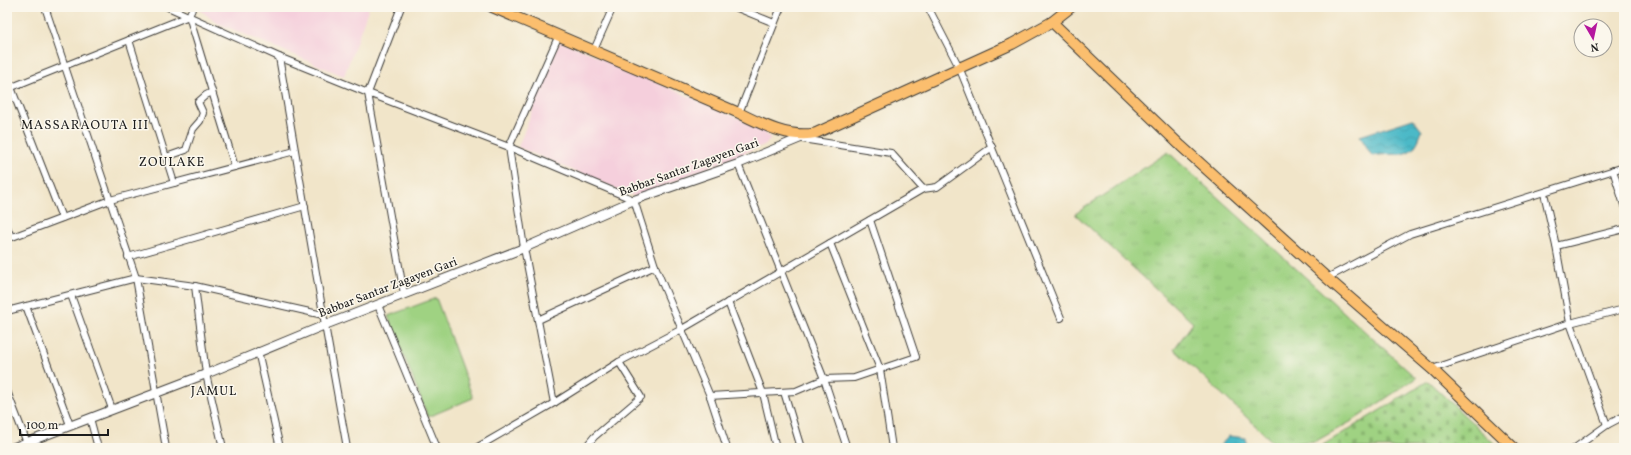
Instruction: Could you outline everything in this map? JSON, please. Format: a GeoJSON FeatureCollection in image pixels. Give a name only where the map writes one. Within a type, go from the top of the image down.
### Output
{"type":"FeatureCollection","features":[{"type":"Feature","properties":{"kind":"main road"},"geometry":{"type":"LineString","coordinates":[[492,7],[739,113],[760,124],[805,137],[891,100],[959,67],[1012,44],[1052,22],[1071,7]]}},
{"type":"Feature","properties":{"kind":"main road"},"geometry":{"type":"LineString","coordinates":[[1052,22],[1181,146],[1326,278],[1432,369],[1514,448]]}},
{"type":"Feature","properties":{"kind":"street"},"geometry":{"type":"LineString","coordinates":[[45,7],[136,278],[166,448]]}},
{"type":"Feature","properties":{"kind":"street"},"geometry":{"type":"LineString","coordinates":[[168,7],[279,57],[509,147],[634,200],[655,266],[710,396],[727,448]]}},
{"type":"Feature","properties":{"kind":"street"},"geometry":{"type":"LineString","coordinates":[[192,7],[189,16],[234,167]]}},
{"type":"Feature","properties":{"kind":"street"},"geometry":{"type":"LineString","coordinates":[[401,7],[368,93],[404,294]]}},
{"type":"Feature","properties":{"kind":"street"},"geometry":{"type":"LineString","coordinates":[[594,50],[613,7]]}},
{"type":"Feature","properties":{"kind":"street"},"geometry":{"type":"LineString","coordinates":[[735,7],[774,23]]}},
{"type":"Feature","properties":{"kind":"street"},"geometry":{"type":"LineString","coordinates":[[739,113],[781,7]]}},
{"type":"Feature","properties":{"kind":"street"},"geometry":{"type":"LineString","coordinates":[[928,7],[959,67],[1061,318]]}},
{"type":"Feature","properties":{"kind":"street"},"geometry":{"type":"LineString","coordinates":[[9,88],[189,16]]}},
{"type":"Feature","properties":{"kind":"street"},"geometry":{"type":"LineString","coordinates":[[554,403],[524,248],[509,147],[559,36]]}},
{"type":"Feature","properties":{"kind":"street"},"geometry":{"type":"LineString","coordinates":[[129,40],[174,183]]}},
{"type":"Feature","properties":{"kind":"street"},"geometry":{"type":"LineString","coordinates":[[279,57],[347,448]]}},
{"type":"Feature","properties":{"kind":"street"},"geometry":{"type":"LineString","coordinates":[[7,77],[9,88],[62,218]]}},
{"type":"Feature","properties":{"kind":"street"},"geometry":{"type":"LineString","coordinates":[[166,157],[186,150],[192,129],[200,121],[202,114],[198,102],[212,92]]}},
{"type":"Feature","properties":{"kind":"street"},"geometry":{"type":"LineString","coordinates":[[805,137],[891,153],[923,189]]}},
{"type":"Feature","properties":{"kind":"street","name":"Babbar Santar Zagayen Gari"},"geometry":{"type":"LineString","coordinates":[[12,448],[28,445],[70,425],[206,374],[258,351],[524,248],[634,200],[738,164],[805,137]]}},
{"type":"Feature","properties":{"kind":"street"},"geometry":{"type":"LineString","coordinates":[[476,448],[554,403],[619,362],[682,329],[923,189],[937,187],[992,147]]}},
{"type":"Feature","properties":{"kind":"street"},"geometry":{"type":"LineString","coordinates":[[7,227],[9,238],[110,200],[295,151]]}},
{"type":"Feature","properties":{"kind":"street"},"geometry":{"type":"LineString","coordinates":[[738,164],[824,379],[847,448]]}},
{"type":"Feature","properties":{"kind":"street"},"geometry":{"type":"LineString","coordinates":[[1326,278],[1410,234],[1624,167]]}},
{"type":"Feature","properties":{"kind":"street"},"geometry":{"type":"LineString","coordinates":[[1613,170],[1624,205]]}},
{"type":"Feature","properties":{"kind":"street"},"geometry":{"type":"LineString","coordinates":[[1544,193],[1556,246],[1570,323],[1607,425]]}},
{"type":"Feature","properties":{"kind":"street"},"geometry":{"type":"LineString","coordinates":[[128,257],[304,206]]}},
{"type":"Feature","properties":{"kind":"street"},"geometry":{"type":"LineString","coordinates":[[710,396],[796,391],[824,379],[854,378],[916,357],[870,220]]}},
{"type":"Feature","properties":{"kind":"street"},"geometry":{"type":"LineString","coordinates":[[1556,246],[1624,229]]}},
{"type":"Feature","properties":{"kind":"street"},"geometry":{"type":"LineString","coordinates":[[830,243],[880,368],[892,448]]}},
{"type":"Feature","properties":{"kind":"street"},"geometry":{"type":"LineString","coordinates":[[538,320],[655,266]]}},
{"type":"Feature","properties":{"kind":"street"},"geometry":{"type":"LineString","coordinates":[[7,311],[136,278],[195,286],[323,316]]}},
{"type":"Feature","properties":{"kind":"street"},"geometry":{"type":"LineString","coordinates":[[195,286],[206,374],[223,448]]}},
{"type":"Feature","properties":{"kind":"street"},"geometry":{"type":"LineString","coordinates":[[70,295],[112,409]]}},
{"type":"Feature","properties":{"kind":"street"},"geometry":{"type":"LineString","coordinates":[[728,302],[763,393],[776,448]]}},
{"type":"Feature","properties":{"kind":"street"},"geometry":{"type":"LineString","coordinates":[[378,305],[437,448]]}},
{"type":"Feature","properties":{"kind":"street"},"geometry":{"type":"LineString","coordinates":[[26,306],[70,425]]}},
{"type":"Feature","properties":{"kind":"street"},"geometry":{"type":"LineString","coordinates":[[1432,369],[1570,323],[1624,309]]}},
{"type":"Feature","properties":{"kind":"street"},"geometry":{"type":"LineString","coordinates":[[258,351],[280,448]]}},
{"type":"Feature","properties":{"kind":"street"},"geometry":{"type":"LineString","coordinates":[[585,448],[594,437],[641,397],[619,362]]}},
{"type":"Feature","properties":{"kind":"street"},"geometry":{"type":"LineString","coordinates":[[7,391],[28,445]]}},
{"type":"Feature","properties":{"kind":"street"},"geometry":{"type":"LineString","coordinates":[[784,392],[801,448]]}},
{"type":"Feature","properties":{"kind":"street"},"geometry":{"type":"LineString","coordinates":[[1575,448],[1607,425],[1624,416]]}},
{"type":"Feature","properties":{"kind":"street"},"geometry":{"type":"LineString","coordinates":[[90,418],[98,448]]}},
{"type":"Feature","properties":{"kind":"shaded area"},"geometry":{"type":"Polygon","coordinates":[[[200,7],[369,7],[344,76],[215,22],[199,9],[200,7]]]}},
{"type":"Feature","properties":{"kind":"shaded area"},"geometry":{"type":"Polygon","coordinates":[[[560,40],[761,128],[771,139],[764,145],[636,197],[518,147],[560,40]]]}},
{"type":"Feature","properties":{"kind":"green space"},"geometry":{"type":"Polygon","coordinates":[[[1168,152],[1416,378],[1354,420],[1316,441],[1276,445],[1174,349],[1193,323],[1075,214],[1168,152]]]}},
{"type":"Feature","properties":{"kind":"green space"},"geometry":{"type":"Polygon","coordinates":[[[436,298],[473,398],[428,417],[388,316],[436,298]]]}},
{"type":"Feature","properties":{"kind":"green space"},"geometry":{"type":"Polygon","coordinates":[[[1428,381],[1499,448],[1324,448],[1323,445],[1428,381]]]}},
{"type":"Feature","properties":{"kind":"water"},"geometry":{"type":"Polygon","coordinates":[[[1413,119],[1422,131],[1414,148],[1403,154],[1372,156],[1360,136],[1413,119]]]}},
{"type":"Feature","properties":{"kind":"water"},"geometry":{"type":"Polygon","coordinates":[[[1229,436],[1245,438],[1248,448],[1218,448],[1229,436]]]}},
{"type":"Feature","properties":{"kind":"district","name":"MASSARAOUTA III"},"geometry":{"type":"Point","coordinates":[85,126]}},
{"type":"Feature","properties":{"kind":"district","name":"ZOULAKE"},"geometry":{"type":"Point","coordinates":[172,163]}},
{"type":"Feature","properties":{"kind":"district","name":"JAMUL"},"geometry":{"type":"Point","coordinates":[214,392]}}]}
